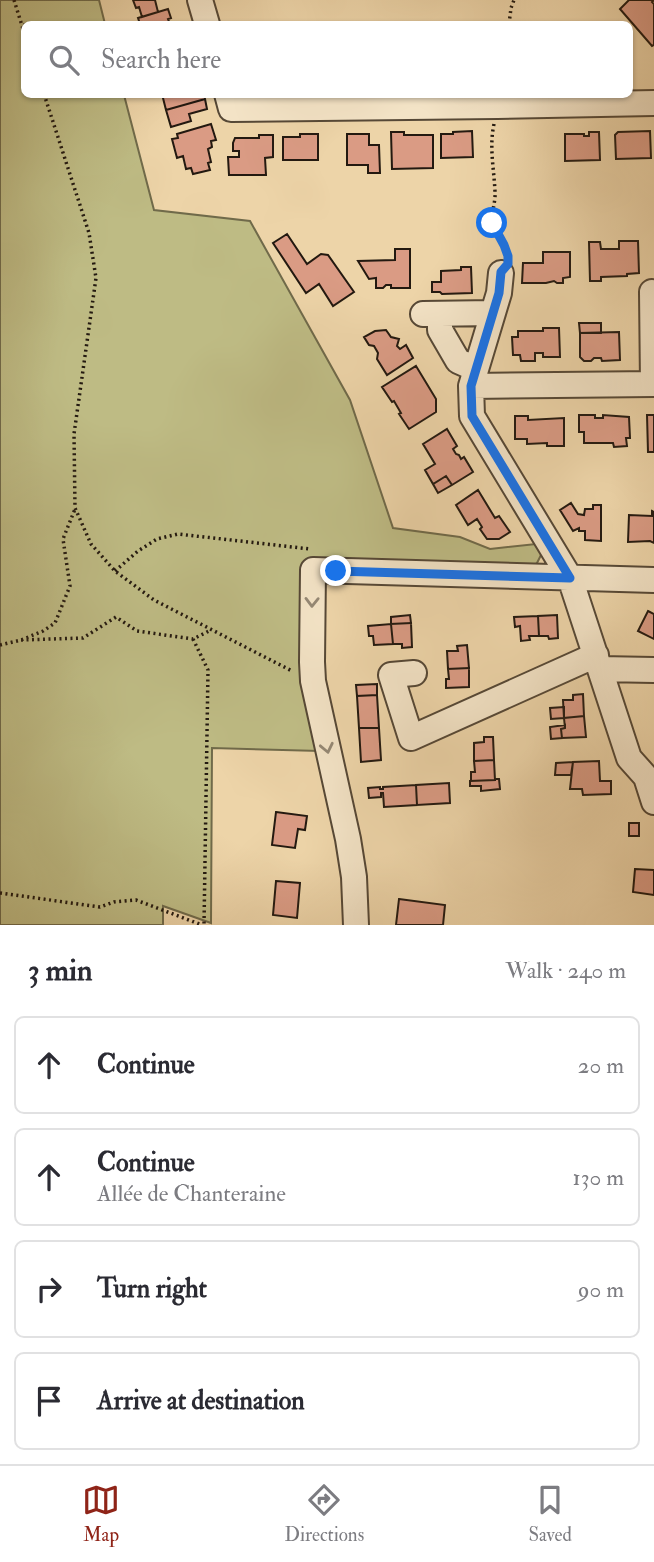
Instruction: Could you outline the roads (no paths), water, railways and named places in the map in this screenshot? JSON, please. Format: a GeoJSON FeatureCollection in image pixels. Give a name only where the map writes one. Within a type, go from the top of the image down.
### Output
{"type":"FeatureCollection","features":[{"type":"Feature","properties":{"kind":"street"},"geometry":{"type":"LineString","coordinates":[[200,0],[206,21]]}},
{"type":"Feature","properties":{"kind":"street"},"geometry":{"type":"LineString","coordinates":[[228,98],[231,109],[654,103]]}},
{"type":"Feature","properties":{"kind":"street"},"geometry":{"type":"LineString","coordinates":[[501,272],[499,293],[474,378],[472,416],[570,578],[629,758],[650,778],[654,802]]}},
{"type":"Feature","properties":{"kind":"street"},"geometry":{"type":"LineString","coordinates":[[493,313],[432,314],[458,361],[474,378],[654,384],[652,292]]}},
{"type":"Feature","properties":{"kind":"street"},"geometry":{"type":"LineString","coordinates":[[356,925],[354,877],[348,839],[313,681],[313,570],[654,580]]}},
{"type":"Feature","properties":{"kind":"street"},"geometry":{"type":"LineString","coordinates":[[414,673],[391,676],[411,738],[598,662],[654,670]]}}]}
